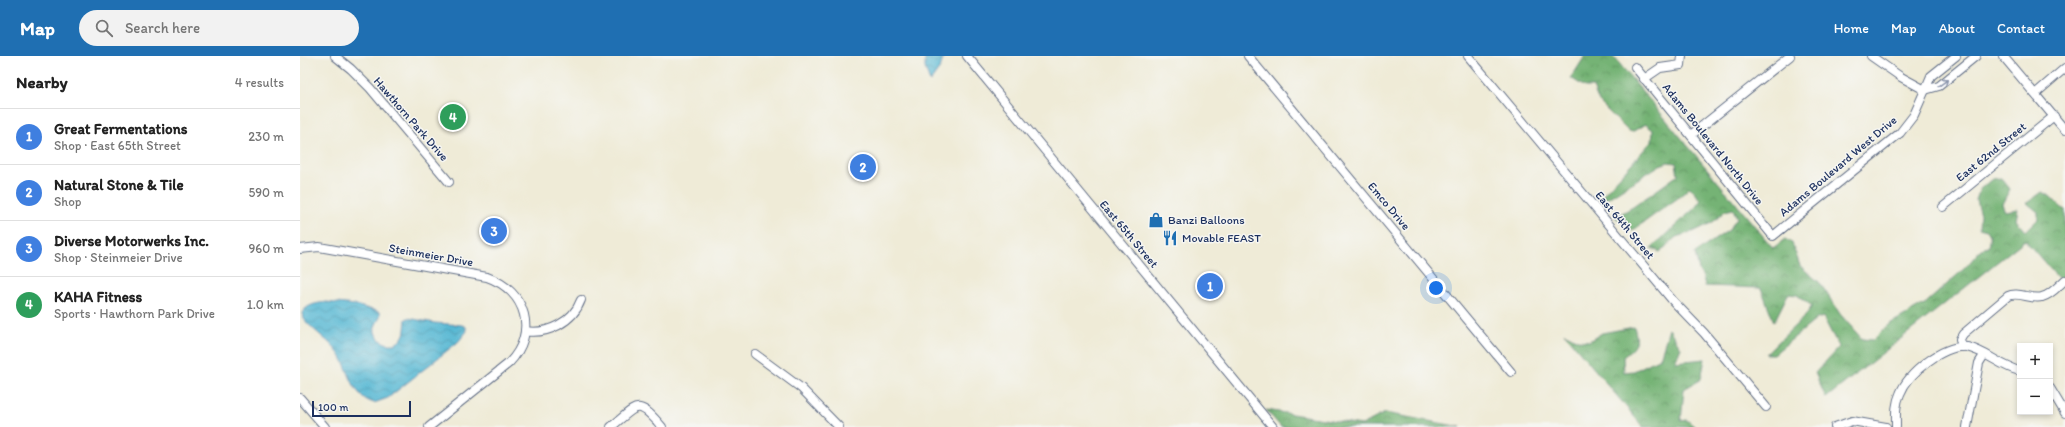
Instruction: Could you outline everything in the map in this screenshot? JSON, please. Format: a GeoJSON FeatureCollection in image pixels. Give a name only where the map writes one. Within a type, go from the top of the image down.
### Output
{"type":"FeatureCollection","features":[{"type":"Feature","properties":{"kind":"street","name":"Hawthorn Park Drive"},"geometry":{"type":"LineString","coordinates":[[335,56],[351,69],[370,88],[449,182]]}},
{"type":"Feature","properties":{"kind":"street","name":"East 65th Street"},"geometry":{"type":"LineString","coordinates":[[966,56],[1273,427]]}},
{"type":"Feature","properties":{"kind":"street","name":"Emco Drive"},"geometry":{"type":"LineString","coordinates":[[1248,56],[1511,372]]}},
{"type":"Feature","properties":{"kind":"street","name":"East 64th Street"},"geometry":{"type":"LineString","coordinates":[[1468,56],[1673,301],[1704,333],[1766,407]]}},
{"type":"Feature","properties":{"kind":"street"},"geometry":{"type":"LineString","coordinates":[[1644,79],[1660,68],[1681,65],[1682,56]]}},
{"type":"Feature","properties":{"kind":"street"},"geometry":{"type":"LineString","coordinates":[[1690,135],[1790,56]]}},
{"type":"Feature","properties":{"kind":"street"},"geometry":{"type":"LineString","coordinates":[[1871,56],[1890,70],[1925,90],[1939,86],[1976,56]]}},
{"type":"Feature","properties":{"kind":"street","name":"Adams Boulevard West Drive"},"geometry":{"type":"LineString","coordinates":[[1773,236],[1900,133],[1914,115],[1931,76],[1956,56]]}},
{"type":"Feature","properties":{"kind":"street"},"geometry":{"type":"LineString","coordinates":[[2003,56],[2065,130]]}},
{"type":"Feature","properties":{"kind":"street","name":"Adams Boulevard North Drive"},"geometry":{"type":"LineString","coordinates":[[1635,67],[1773,236]]}},
{"type":"Feature","properties":{"kind":"street"},"geometry":{"type":"LineString","coordinates":[[2035,94],[2065,68]]}},
{"type":"Feature","properties":{"kind":"street","name":"East 62nd Street"},"geometry":{"type":"LineString","coordinates":[[1943,207],[2054,116]]}},
{"type":"Feature","properties":{"kind":"street","name":"Steinmeier Drive"},"geometry":{"type":"LineString","coordinates":[[300,249],[319,246],[496,280],[513,293],[520,303],[524,315],[525,331]]}},
{"type":"Feature","properties":{"kind":"street"},"geometry":{"type":"LineString","coordinates":[[1962,347],[1960,340],[1963,334],[2008,296],[2014,294],[2041,298],[2048,295],[2065,280]]}},
{"type":"Feature","properties":{"kind":"street"},"geometry":{"type":"LineString","coordinates":[[429,427],[509,363],[520,348],[525,331],[543,332],[555,327],[575,311],[581,300]]}},
{"type":"Feature","properties":{"kind":"street"},"geometry":{"type":"LineString","coordinates":[[1896,427],[1898,398],[1910,377],[1943,352],[1962,347],[1975,350],[2005,366],[2017,370]]}},
{"type":"Feature","properties":{"kind":"street"},"geometry":{"type":"LineString","coordinates":[[755,354],[801,388],[839,427]]}},
{"type":"Feature","properties":{"kind":"street"},"geometry":{"type":"LineString","coordinates":[[1967,427],[1978,363],[1984,355]]}},
{"type":"Feature","properties":{"kind":"street"},"geometry":{"type":"LineString","coordinates":[[2053,393],[2065,413]]}},
{"type":"Feature","properties":{"kind":"street"},"geometry":{"type":"LineString","coordinates":[[300,398],[325,427]]}},
{"type":"Feature","properties":{"kind":"street"},"geometry":{"type":"LineString","coordinates":[[611,427],[633,409],[641,407],[648,410],[662,427]]}},
{"type":"Feature","properties":{"kind":"street"},"geometry":{"type":"LineString","coordinates":[[1835,427],[1852,421],[1886,427]]}},
{"type":"Feature","properties":{"kind":"green space"},"geometry":{"type":"Polygon","coordinates":[[[1585,56],[1613,56],[1773,248],[1785,239],[1792,243],[1800,266],[1820,283],[1840,314],[1862,339],[1873,340],[1888,325],[1926,303],[1966,267],[1981,249],[1988,247],[1990,235],[1987,230],[1979,228],[1980,215],[1976,200],[1980,189],[1992,179],[2001,178],[2010,189],[2002,204],[2005,211],[2018,209],[2016,220],[2026,231],[2038,219],[2038,212],[2027,203],[2042,192],[2049,195],[2065,210],[2065,284],[2064,285],[2025,240],[1826,398],[1815,373],[1839,347],[1823,317],[1817,319],[1774,354],[1766,354],[1805,316],[1812,306],[1797,295],[1788,294],[1774,322],[1761,288],[1705,286],[1703,277],[1699,271],[1695,253],[1729,230],[1737,218],[1733,209],[1725,211],[1713,222],[1695,231],[1676,237],[1660,252],[1651,248],[1695,208],[1701,200],[1690,187],[1678,198],[1632,231],[1615,217],[1633,207],[1678,175],[1676,163],[1668,162],[1660,165],[1608,198],[1600,198],[1652,141],[1653,130],[1645,124],[1632,132],[1627,130],[1599,102],[1593,87],[1585,87],[1571,78],[1585,56]]]}},
{"type":"Feature","properties":{"kind":"green space"},"geometry":{"type":"Polygon","coordinates":[[[1634,327],[1636,344],[1623,357],[1624,372],[1634,371],[1660,358],[1669,329],[1681,348],[1675,362],[1705,359],[1701,379],[1684,389],[1681,421],[1687,420],[1695,427],[1643,427],[1564,333],[1578,340],[1589,341],[1602,333],[1634,327]]]}},
{"type":"Feature","properties":{"kind":"green space"},"geometry":{"type":"Polygon","coordinates":[[[1266,410],[1362,425],[1385,413],[1461,427],[1281,427],[1266,410]]]}},
{"type":"Feature","properties":{"kind":"water"},"geometry":{"type":"Polygon","coordinates":[[[925,56],[944,56],[940,68],[930,82],[925,68],[925,56]]]}},
{"type":"Feature","properties":{"kind":"water"},"geometry":{"type":"Polygon","coordinates":[[[327,302],[355,305],[380,312],[380,317],[375,326],[375,332],[380,340],[387,344],[395,343],[402,338],[405,331],[406,319],[408,318],[435,323],[462,325],[466,327],[467,331],[458,342],[388,398],[374,403],[361,395],[352,382],[339,354],[331,344],[312,328],[303,318],[302,313],[304,310],[313,304],[327,302]]]}},
{"type":"Feature","properties":{"kind":"place","name":"KAHA Fitness"},"geometry":{"type":"Point","coordinates":[453,117]}},
{"type":"Feature","properties":{"kind":"place","name":"Natural Stone & Tile"},"geometry":{"type":"Point","coordinates":[863,167]}},
{"type":"Feature","properties":{"kind":"place","name":"Banzi Balloons"},"geometry":{"type":"Point","coordinates":[1156,220]}},
{"type":"Feature","properties":{"kind":"place","name":"Diverse Motorwerks Inc."},"geometry":{"type":"Point","coordinates":[494,231]}},
{"type":"Feature","properties":{"kind":"place","name":"Movable FEAST"},"geometry":{"type":"Point","coordinates":[1170,238]}},
{"type":"Feature","properties":{"kind":"place","name":"Great Fermentations"},"geometry":{"type":"Point","coordinates":[1210,286]}}]}
